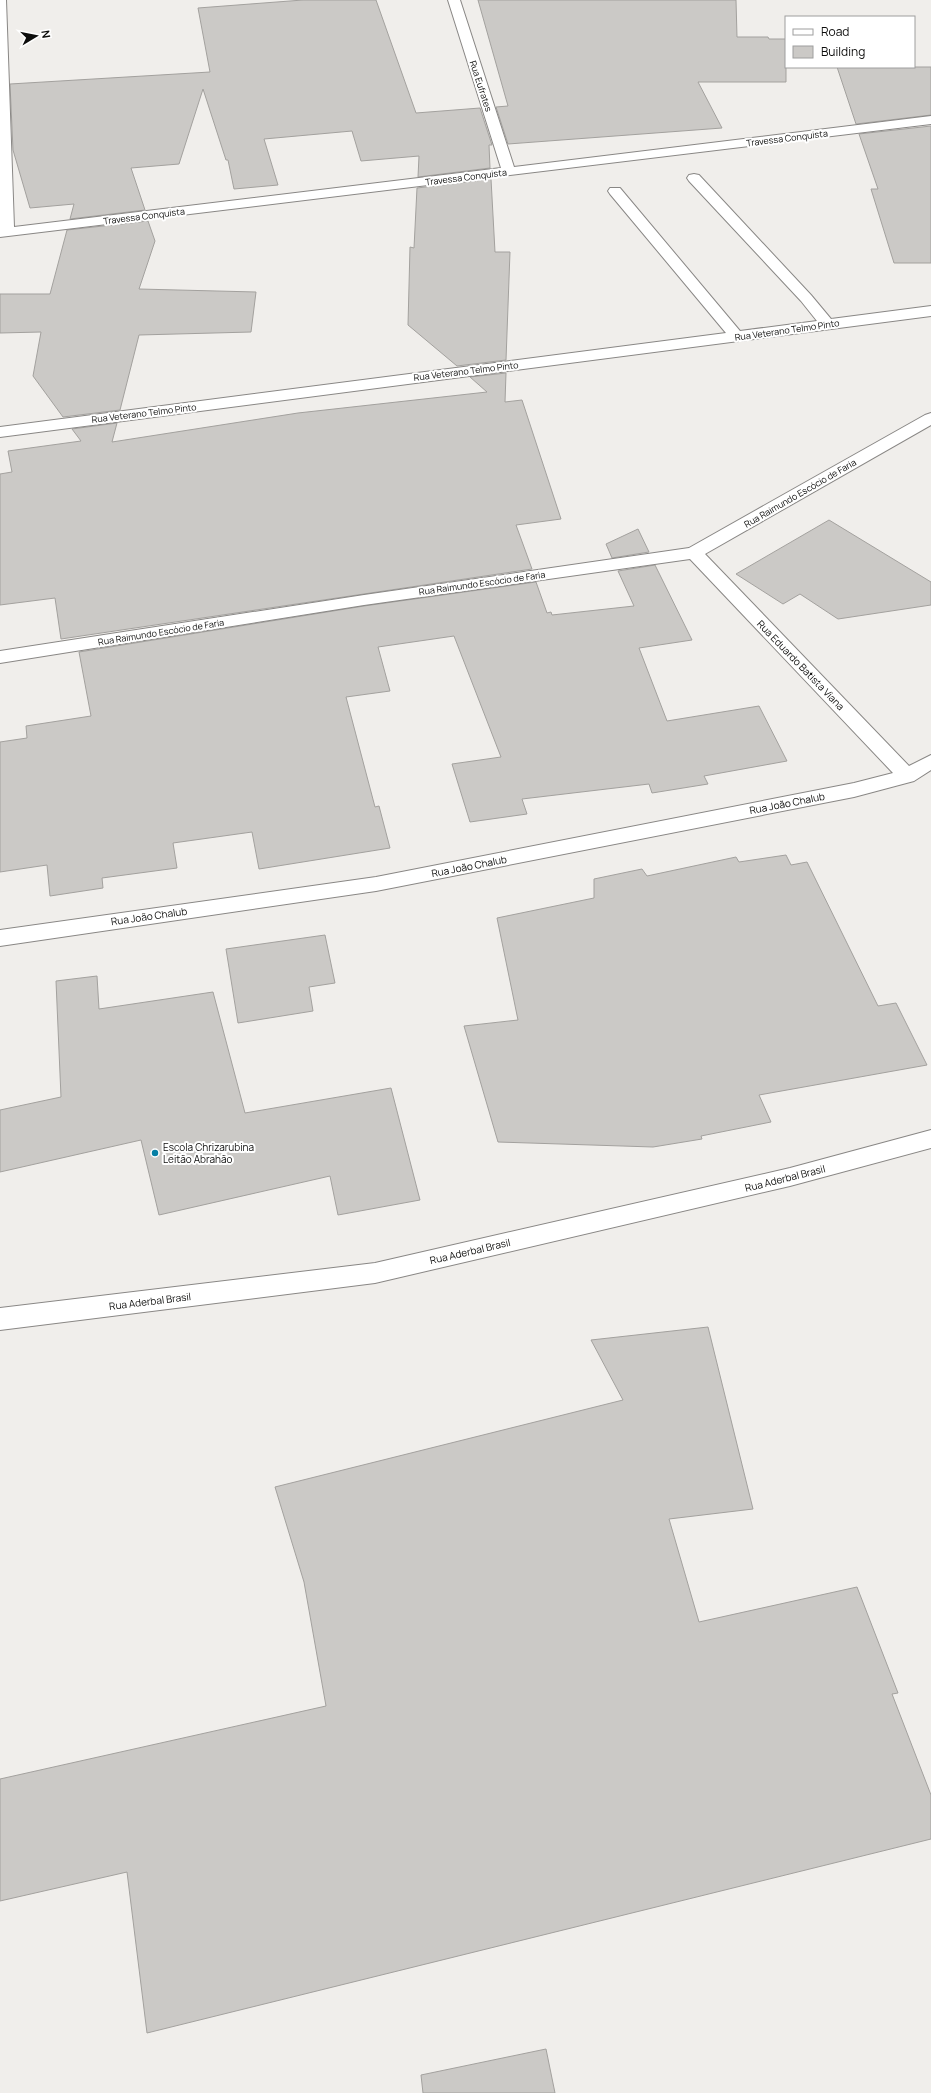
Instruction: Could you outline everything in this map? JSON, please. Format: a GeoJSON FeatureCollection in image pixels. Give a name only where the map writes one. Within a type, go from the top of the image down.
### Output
{"type":"FeatureCollection","features":[{"type":"Feature","properties":{"kind":"street"},"geometry":{"type":"LineString","coordinates":[[0,0],[4,233]]}},
{"type":"Feature","properties":{"kind":"street","name":"Rua Eufrates"},"geometry":{"type":"LineString","coordinates":[[454,0],[509,172]]}},
{"type":"Feature","properties":{"kind":"street","name":"Travessa Conquista"},"geometry":{"type":"LineString","coordinates":[[4,233],[931,120]]}},
{"type":"Feature","properties":{"kind":"street"},"geometry":{"type":"LineString","coordinates":[[694,178],[806,298],[827,324]]}},
{"type":"Feature","properties":{"kind":"street"},"geometry":{"type":"LineString","coordinates":[[615,191],[736,336]]}},
{"type":"Feature","properties":{"kind":"street","name":"Rua Veterano Telmo Pinto"},"geometry":{"type":"LineString","coordinates":[[0,432],[931,311]]}},
{"type":"Feature","properties":{"kind":"street","name":"Rua Raimundo Escócio de Faria"},"geometry":{"type":"LineString","coordinates":[[0,657],[364,600],[694,553],[931,418]]}},
{"type":"Feature","properties":{"kind":"street","name":"Rua Eduardo Batista Viana"},"geometry":{"type":"LineString","coordinates":[[694,553],[907,776]]}},
{"type":"Feature","properties":{"kind":"street","name":"Rua João Chalub"},"geometry":{"type":"LineString","coordinates":[[0,938],[33,932],[376,884],[854,790],[907,776],[931,761]]}},
{"type":"Feature","properties":{"kind":"street","name":"Rua Aderbal Brasil"},"geometry":{"type":"LineString","coordinates":[[0,1319],[375,1273],[790,1177],[931,1139]]}},
{"type":"Feature","properties":{"kind":"building"},"geometry":{"type":"Polygon","coordinates":[[[303,0],[376,0],[416,113],[480,108],[492,145],[489,145],[490,168],[418,177],[419,156],[361,161],[352,131],[264,139],[278,185],[234,189],[228,160],[226,160],[203,89],[179,164],[131,168],[145,210],[70,219],[74,204],[30,208],[13,150],[10,84],[210,72],[198,8],[303,0]]]}},
{"type":"Feature","properties":{"kind":"building"},"geometry":{"type":"Polygon","coordinates":[[[478,0],[736,0],[737,37],[768,37],[769,39],[785,39],[786,82],[698,82],[722,128],[508,144],[496,107],[508,106],[478,0]]]}},
{"type":"Feature","properties":{"kind":"building"},"geometry":{"type":"Polygon","coordinates":[[[931,67],[931,115],[856,124],[837,68],[931,67]]]}},
{"type":"Feature","properties":{"kind":"building"},"geometry":{"type":"Polygon","coordinates":[[[931,126],[931,263],[894,263],[871,189],[878,189],[859,134],[931,126]]]}},
{"type":"Feature","properties":{"kind":"building"},"geometry":{"type":"Polygon","coordinates":[[[491,179],[495,252],[510,252],[506,360],[457,366],[408,325],[410,247],[414,248],[417,188],[491,179]]]}},
{"type":"Feature","properties":{"kind":"building"},"geometry":{"type":"Polygon","coordinates":[[[148,221],[155,241],[139,289],[256,292],[251,332],[139,335],[120,410],[63,417],[33,376],[41,332],[0,333],[0,294],[50,294],[67,230],[148,221]]]}},
{"type":"Feature","properties":{"kind":"building"},"geometry":{"type":"Polygon","coordinates":[[[506,373],[505,402],[522,400],[561,519],[516,525],[532,569],[61,639],[55,598],[0,605],[0,474],[12,472],[8,451],[81,441],[72,429],[117,423],[112,442],[298,413],[487,392],[470,377],[506,373]]]}},
{"type":"Feature","properties":{"kind":"building"},"geometry":{"type":"Polygon","coordinates":[[[829,520],[931,582],[931,605],[838,619],[800,594],[783,604],[736,574],[829,520]]]}},
{"type":"Feature","properties":{"kind":"building"},"geometry":{"type":"Polygon","coordinates":[[[638,529],[649,552],[612,558],[606,544],[638,529]]]}},
{"type":"Feature","properties":{"kind":"building"},"geometry":{"type":"Polygon","coordinates":[[[655,565],[692,640],[639,648],[667,721],[759,706],[787,761],[704,776],[708,784],[652,793],[649,784],[522,799],[527,814],[470,822],[452,764],[501,757],[454,636],[378,647],[390,691],[346,697],[375,807],[379,806],[390,848],[259,869],[252,832],[173,843],[177,868],[102,878],[103,888],[50,896],[47,865],[0,872],[0,742],[27,738],[26,726],[91,716],[79,652],[364,606],[536,582],[547,613],[551,612],[552,615],[634,606],[618,571],[655,565]]]}},
{"type":"Feature","properties":{"kind":"building"},"geometry":{"type":"Polygon","coordinates":[[[786,855],[791,865],[807,862],[878,1006],[896,1003],[927,1065],[759,1095],[771,1122],[701,1136],[702,1139],[653,1147],[498,1142],[464,1026],[518,1020],[497,918],[594,898],[594,879],[642,869],[647,876],[736,857],[739,862],[786,855]]]}},
{"type":"Feature","properties":{"kind":"building"},"geometry":{"type":"Polygon","coordinates":[[[325,935],[335,983],[309,987],[313,1011],[238,1023],[226,949],[325,935]]]}},
{"type":"Feature","properties":{"kind":"building"},"geometry":{"type":"Polygon","coordinates":[[[97,976],[99,1009],[213,992],[245,1113],[391,1088],[420,1200],[338,1215],[330,1176],[159,1215],[141,1140],[0,1172],[0,1110],[61,1097],[56,981],[97,976]]]}},
{"type":"Feature","properties":{"kind":"building"},"geometry":{"type":"Polygon","coordinates":[[[708,1327],[753,1509],[669,1519],[699,1622],[857,1587],[898,1693],[892,1694],[931,1795],[931,1839],[147,2033],[127,1872],[0,1901],[0,1779],[326,1706],[304,1582],[275,1487],[623,1400],[591,1340],[708,1327]]]}},
{"type":"Feature","properties":{"kind":"building"},"geometry":{"type":"Polygon","coordinates":[[[546,2049],[555,2093],[423,2093],[421,2075],[546,2049]]]}},
{"type":"Feature","properties":{"kind":"place","name":"Escola Chrizarubina Leitão Abrahão"},"geometry":{"type":"Point","coordinates":[155,1153]}}]}
